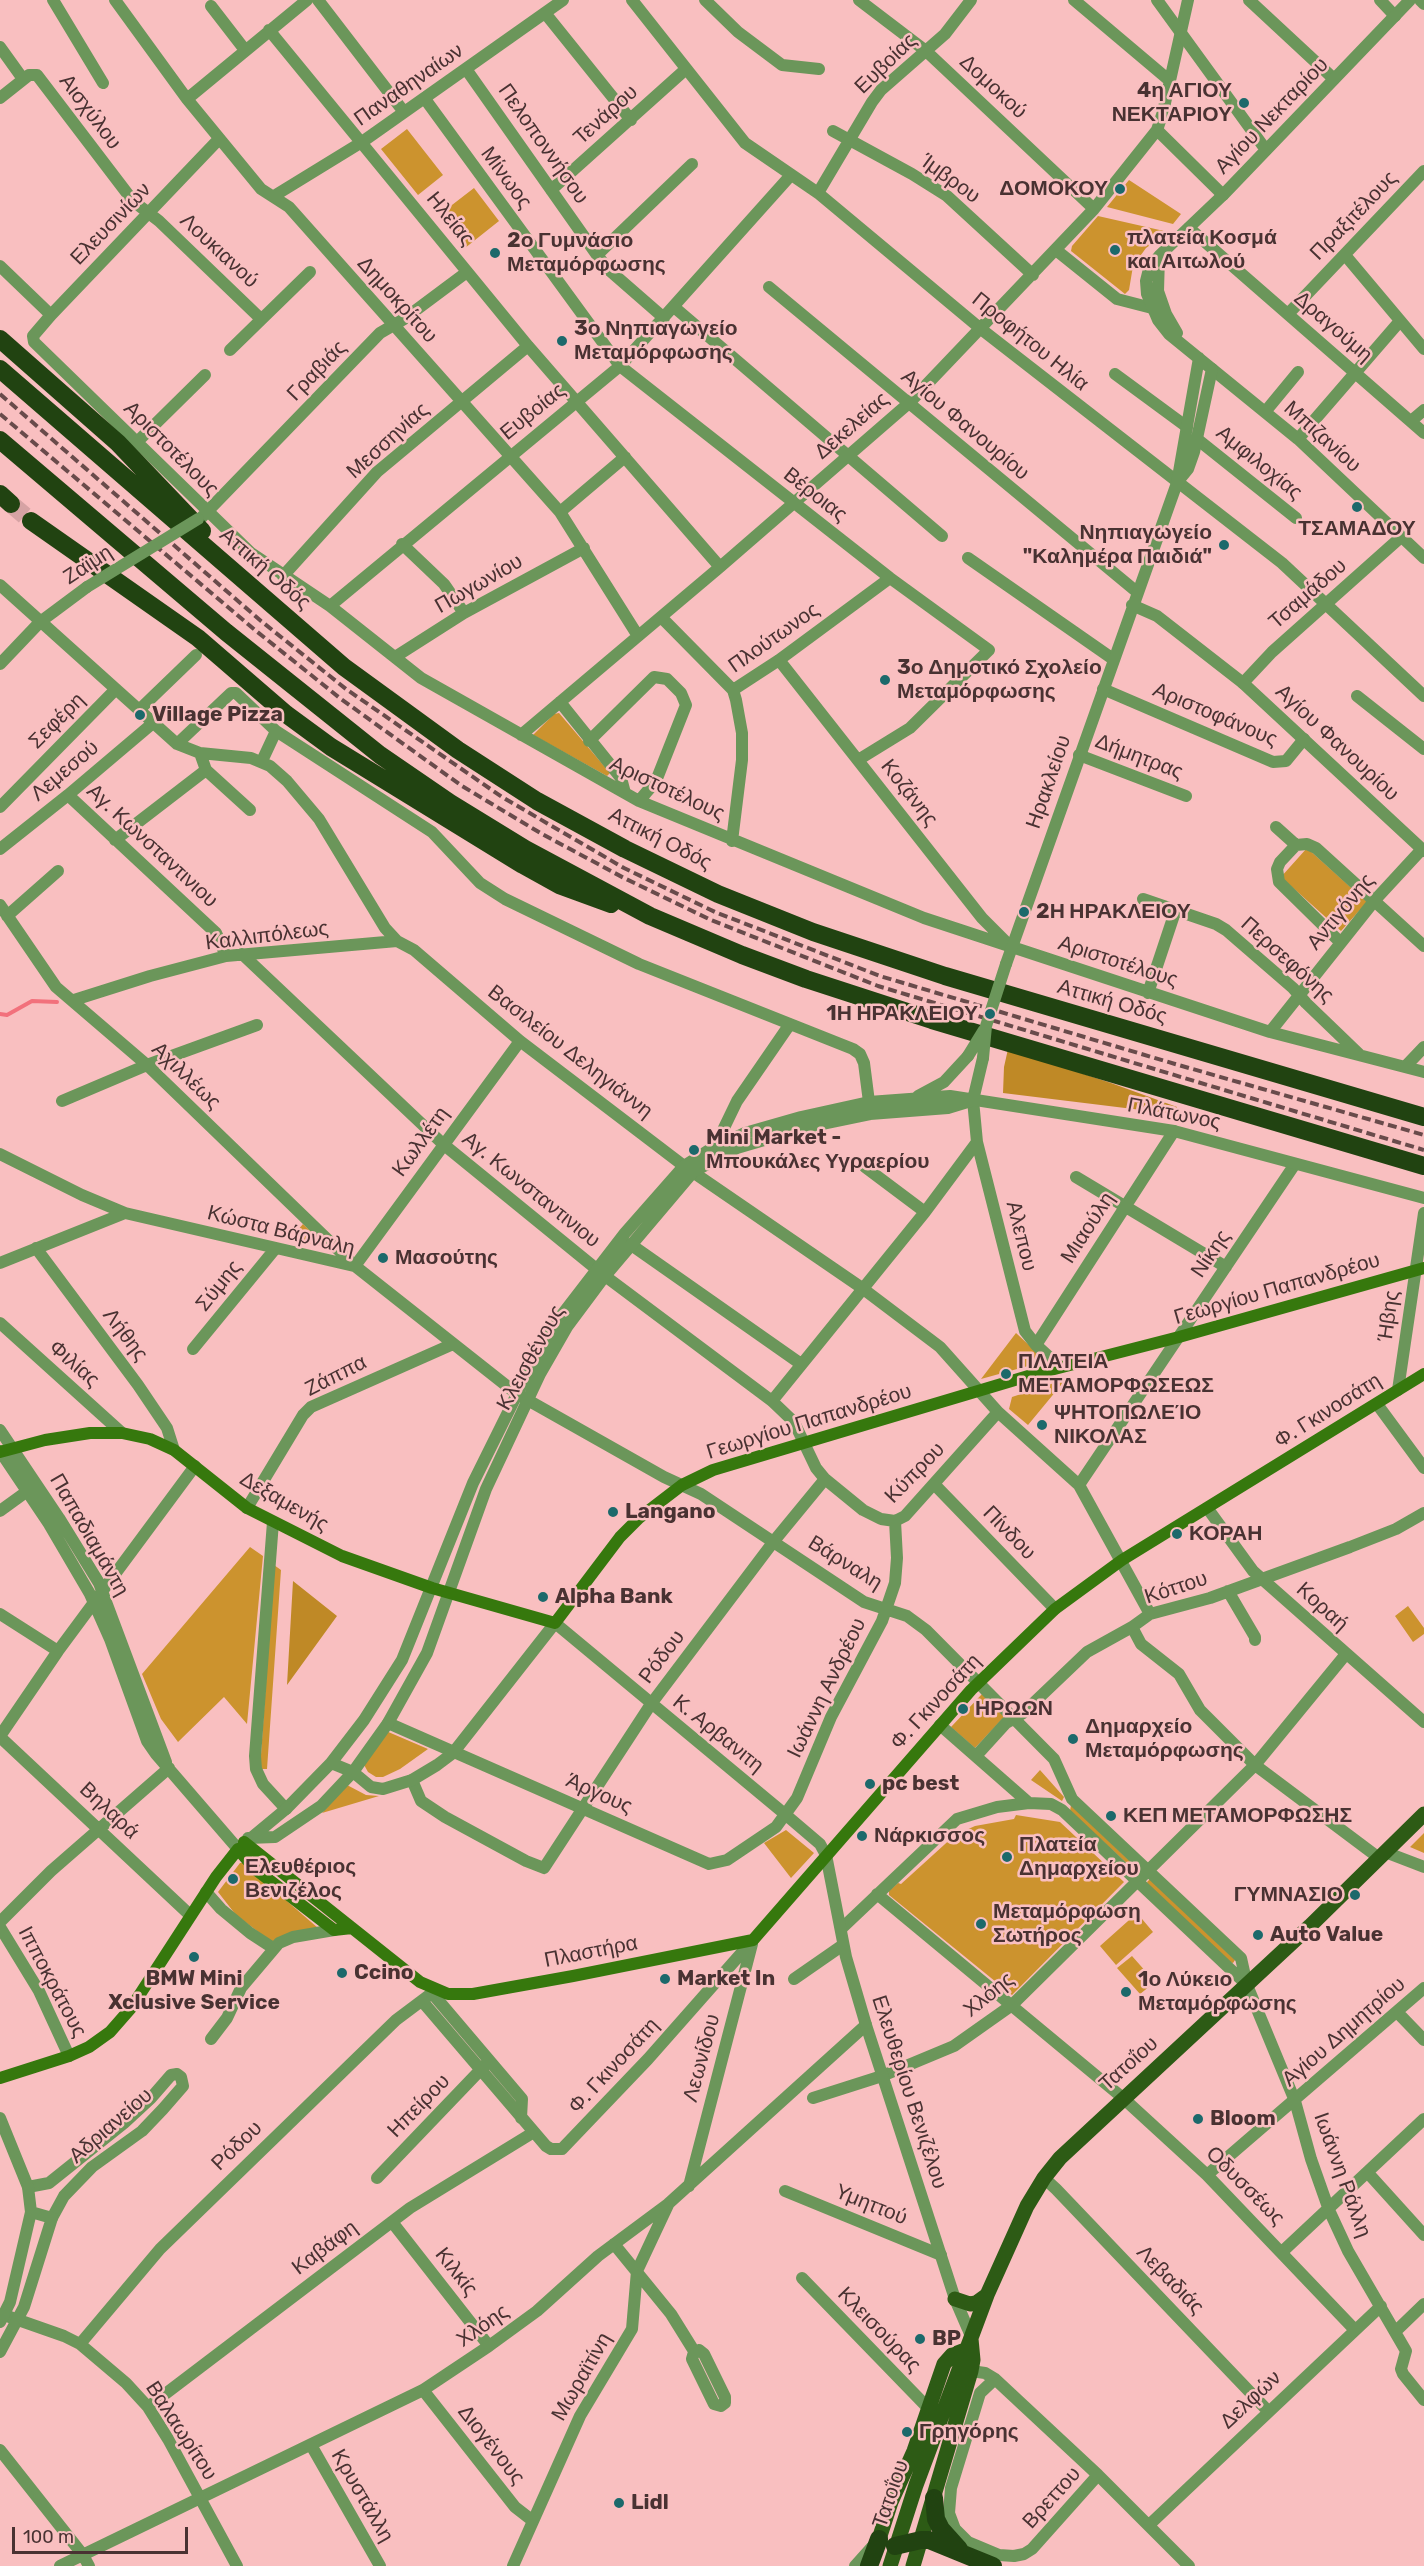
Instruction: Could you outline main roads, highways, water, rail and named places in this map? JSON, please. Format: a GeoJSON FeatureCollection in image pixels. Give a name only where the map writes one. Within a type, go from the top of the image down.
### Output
{"type":"FeatureCollection","features":[{"type":"Feature","properties":{"kind":"highway"},"geometry":{"type":"LineString","coordinates":[[0,339],[118,443],[214,544],[260,583],[344,667]]}},
{"type":"Feature","properties":{"kind":"highway","name":"Αττική Οδός"},"geometry":{"type":"LineString","coordinates":[[0,369],[344,667],[458,750],[537,801],[625,849],[718,894],[813,932],[945,976],[1424,1117]]}},
{"type":"Feature","properties":{"kind":"highway"},"geometry":{"type":"LineString","coordinates":[[0,440],[235,640],[380,755],[450,804],[525,849],[650,916],[807,980],[932,1020],[1424,1166]]}},
{"type":"Feature","properties":{"kind":"highway"},"geometry":{"type":"LineString","coordinates":[[31,521],[198,638],[306,729],[339,752],[559,885],[594,900],[650,916]]}},
{"type":"Feature","properties":{"kind":"highway"},"geometry":{"type":"LineString","coordinates":[[934,2498],[936,2519],[941,2529],[963,2552]]}},
{"type":"Feature","properties":{"kind":"highway"},"geometry":{"type":"LineString","coordinates":[[869,2566],[887,2542],[921,2540],[963,2552],[993,2566]]}},
{"type":"Feature","properties":{"kind":"main road","name":"Γεωργίου Παπανδρέου"},"geometry":{"type":"LineString","coordinates":[[555,1623],[623,1533],[659,1501],[682,1485],[713,1470],[1060,1367],[1179,1337],[1419,1269]]}},
{"type":"Feature","properties":{"kind":"main road","name":"Φ. Γκινοσάτη"},"geometry":{"type":"LineString","coordinates":[[753,1940],[979,1682],[1055,1609],[1122,1560],[1424,1374]]}},
{"type":"Feature","properties":{"kind":"main road","name":"Δεξαμενής"},"geometry":{"type":"LineString","coordinates":[[0,1452],[45,1440],[90,1433],[122,1433],[150,1439],[174,1450],[247,1508],[342,1556],[432,1588],[555,1623]]}},
{"type":"Feature","properties":{"kind":"main road","name":"Τατοΐου"},"geometry":{"type":"LineString","coordinates":[[890,2566],[887,2542],[987,2295],[1027,2206],[1044,2178],[1060,2158],[1247,1985],[1424,1814]]}},
{"type":"Feature","properties":{"kind":"main road"},"geometry":{"type":"LineString","coordinates":[[0,2078],[69,2056],[100,2040],[121,2020],[190,1915],[243,1843]]}},
{"type":"Feature","properties":{"kind":"main road","name":"Παπαδιαμάντη"},"geometry":{"type":"LineString","coordinates":[[243,1843],[255,1869],[334,1930],[352,1928]]}},
{"type":"Feature","properties":{"kind":"main road","name":"Παπαδιαμάντη"},"geometry":{"type":"LineString","coordinates":[[243,1843],[434,1992]]}},
{"type":"Feature","properties":{"kind":"main road","name":"Πλαστήρα"},"geometry":{"type":"LineString","coordinates":[[434,1992],[456,1995],[472,1994],[753,1940]]}},
{"type":"Feature","properties":{"kind":"main road"},"geometry":{"type":"LineString","coordinates":[[955,2299],[970,2304],[976,2303],[987,2295]]}},
{"type":"Feature","properties":{"kind":"main road","name":"Τατοΐου"},"geometry":{"type":"LineString","coordinates":[[913,2566],[971,2371],[973,2360],[968,2343]]}},
{"type":"Feature","properties":{"kind":"main road"},"geometry":{"type":"LineString","coordinates":[[887,2542],[891,2502],[914,2451],[947,2359],[968,2343]]}},
{"type":"Feature","properties":{"kind":"waterway"},"geometry":{"type":"LineString","coordinates":[[0,1014],[7,1015],[32,1001],[57,1002]]}},
{"type":"Feature","properties":{"kind":"tunnel"},"geometry":{"type":"LineString","coordinates":[[11,504],[31,521]]}},
{"type":"Feature","properties":{"kind":"railway"},"geometry":{"type":"LineString","coordinates":[[0,394],[261,621],[346,689],[502,797],[624,868],[715,912],[880,976],[1424,1135]]}},
{"type":"Feature","properties":{"kind":"railway"},"geometry":{"type":"LineString","coordinates":[[0,414],[255,630],[341,699],[462,786],[542,834],[624,878],[711,920],[878,986],[1424,1150]]}},
{"type":"Feature","properties":{"kind":"place","name":"4η ΑΓΙΟΥ ΝΕΚΤΑΡΙΟΥ"},"geometry":{"type":"Point","coordinates":[1244,103]}},
{"type":"Feature","properties":{"kind":"place","name":"ΔΟΜΟΚΟΥ"},"geometry":{"type":"Point","coordinates":[1120,189]}},
{"type":"Feature","properties":{"kind":"place","name":"πλατεία Κοσμά και Αιτωλού"},"geometry":{"type":"Point","coordinates":[1115,250]}},
{"type":"Feature","properties":{"kind":"place","name":"2ο Γυμνάσιο Μεταμόρφωσης"},"geometry":{"type":"Point","coordinates":[495,253]}},
{"type":"Feature","properties":{"kind":"place","name":"3ο Νηπιαγωγείο Μεταμόρφωσης"},"geometry":{"type":"Point","coordinates":[562,341]}},
{"type":"Feature","properties":{"kind":"place","name":"ΤΣΑΜΑΔΟΥ"},"geometry":{"type":"Point","coordinates":[1357,507]}},
{"type":"Feature","properties":{"kind":"place","name":"Νηπιαγωγείο \"Καλημέρα Παιδιά\""},"geometry":{"type":"Point","coordinates":[1224,545]}},
{"type":"Feature","properties":{"kind":"place","name":"3ο Δημοτικό Σχολείο Μεταμόρφωσης"},"geometry":{"type":"Point","coordinates":[885,680]}},
{"type":"Feature","properties":{"kind":"place","name":"Village Pizza"},"geometry":{"type":"Point","coordinates":[140,715]}},
{"type":"Feature","properties":{"kind":"place","name":"2Η ΗΡΑΚΛΕΙΟΥ"},"geometry":{"type":"Point","coordinates":[1024,912]}},
{"type":"Feature","properties":{"kind":"place","name":"1Η ΗΡΑΚΛΕΙΟΥ"},"geometry":{"type":"Point","coordinates":[990,1014]}},
{"type":"Feature","properties":{"kind":"place","name":"Mini Market - Μπουκάλες Υγραερίου"},"geometry":{"type":"Point","coordinates":[694,1150]}},
{"type":"Feature","properties":{"kind":"place","name":"Μασούτης"},"geometry":{"type":"Point","coordinates":[383,1258]}},
{"type":"Feature","properties":{"kind":"place","name":"ΠΛΑΤΕΙΑ ΜΕΤΑΜΟΡΦΩΣΕΩΣ"},"geometry":{"type":"Point","coordinates":[1006,1374]}},
{"type":"Feature","properties":{"kind":"place","name":"ΨΗΤΟΠΩΛΕΊΟ ΝΙΚΟΛΑΣ"},"geometry":{"type":"Point","coordinates":[1042,1425]}},
{"type":"Feature","properties":{"kind":"place","name":"Langano"},"geometry":{"type":"Point","coordinates":[613,1512]}},
{"type":"Feature","properties":{"kind":"place","name":"ΚΟΡΑΗ"},"geometry":{"type":"Point","coordinates":[1177,1534]}},
{"type":"Feature","properties":{"kind":"place","name":"Alpha Bank"},"geometry":{"type":"Point","coordinates":[543,1597]}},
{"type":"Feature","properties":{"kind":"place","name":"ΗΡΩΩΝ"},"geometry":{"type":"Point","coordinates":[963,1709]}},
{"type":"Feature","properties":{"kind":"place","name":"Δημαρχείο Μεταμόρφωσης"},"geometry":{"type":"Point","coordinates":[1073,1739]}},
{"type":"Feature","properties":{"kind":"place","name":"pc best"},"geometry":{"type":"Point","coordinates":[870,1784]}},
{"type":"Feature","properties":{"kind":"place","name":"ΚΕΠ ΜΕΤΑΜΟΡΦΩΣΗΣ"},"geometry":{"type":"Point","coordinates":[1111,1816]}},
{"type":"Feature","properties":{"kind":"place","name":"Νάρκισσος"},"geometry":{"type":"Point","coordinates":[862,1836]}},
{"type":"Feature","properties":{"kind":"place","name":"Πλατεία Δημαρχείου"},"geometry":{"type":"Point","coordinates":[1007,1857]}},
{"type":"Feature","properties":{"kind":"place","name":"Ελευθέριος Βενιζέλος"},"geometry":{"type":"Point","coordinates":[233,1879]}},
{"type":"Feature","properties":{"kind":"place","name":"ΓΥΜΝΑΣΙΟ"},"geometry":{"type":"Point","coordinates":[1355,1895]}},
{"type":"Feature","properties":{"kind":"place","name":"Μεταμόρφωση Σωτήρος"},"geometry":{"type":"Point","coordinates":[981,1924]}},
{"type":"Feature","properties":{"kind":"place","name":"Auto Value"},"geometry":{"type":"Point","coordinates":[1258,1935]}},
{"type":"Feature","properties":{"kind":"place","name":"BMW Mini Xclusive Service"},"geometry":{"type":"Point","coordinates":[194,1957]}},
{"type":"Feature","properties":{"kind":"place","name":"Ccino"},"geometry":{"type":"Point","coordinates":[342,1973]}},
{"type":"Feature","properties":{"kind":"place","name":"Market In"},"geometry":{"type":"Point","coordinates":[665,1979]}},
{"type":"Feature","properties":{"kind":"place","name":"1ο Λύκειο Μεταμόρφωσης"},"geometry":{"type":"Point","coordinates":[1126,1992]}},
{"type":"Feature","properties":{"kind":"place","name":"Bloom"},"geometry":{"type":"Point","coordinates":[1198,2119]}},
{"type":"Feature","properties":{"kind":"place","name":"BP"},"geometry":{"type":"Point","coordinates":[920,2339]}},
{"type":"Feature","properties":{"kind":"place","name":"Γρηγόρης"},"geometry":{"type":"Point","coordinates":[907,2432]}},
{"type":"Feature","properties":{"kind":"place","name":"Lidl"},"geometry":{"type":"Point","coordinates":[619,2503]}}]}
